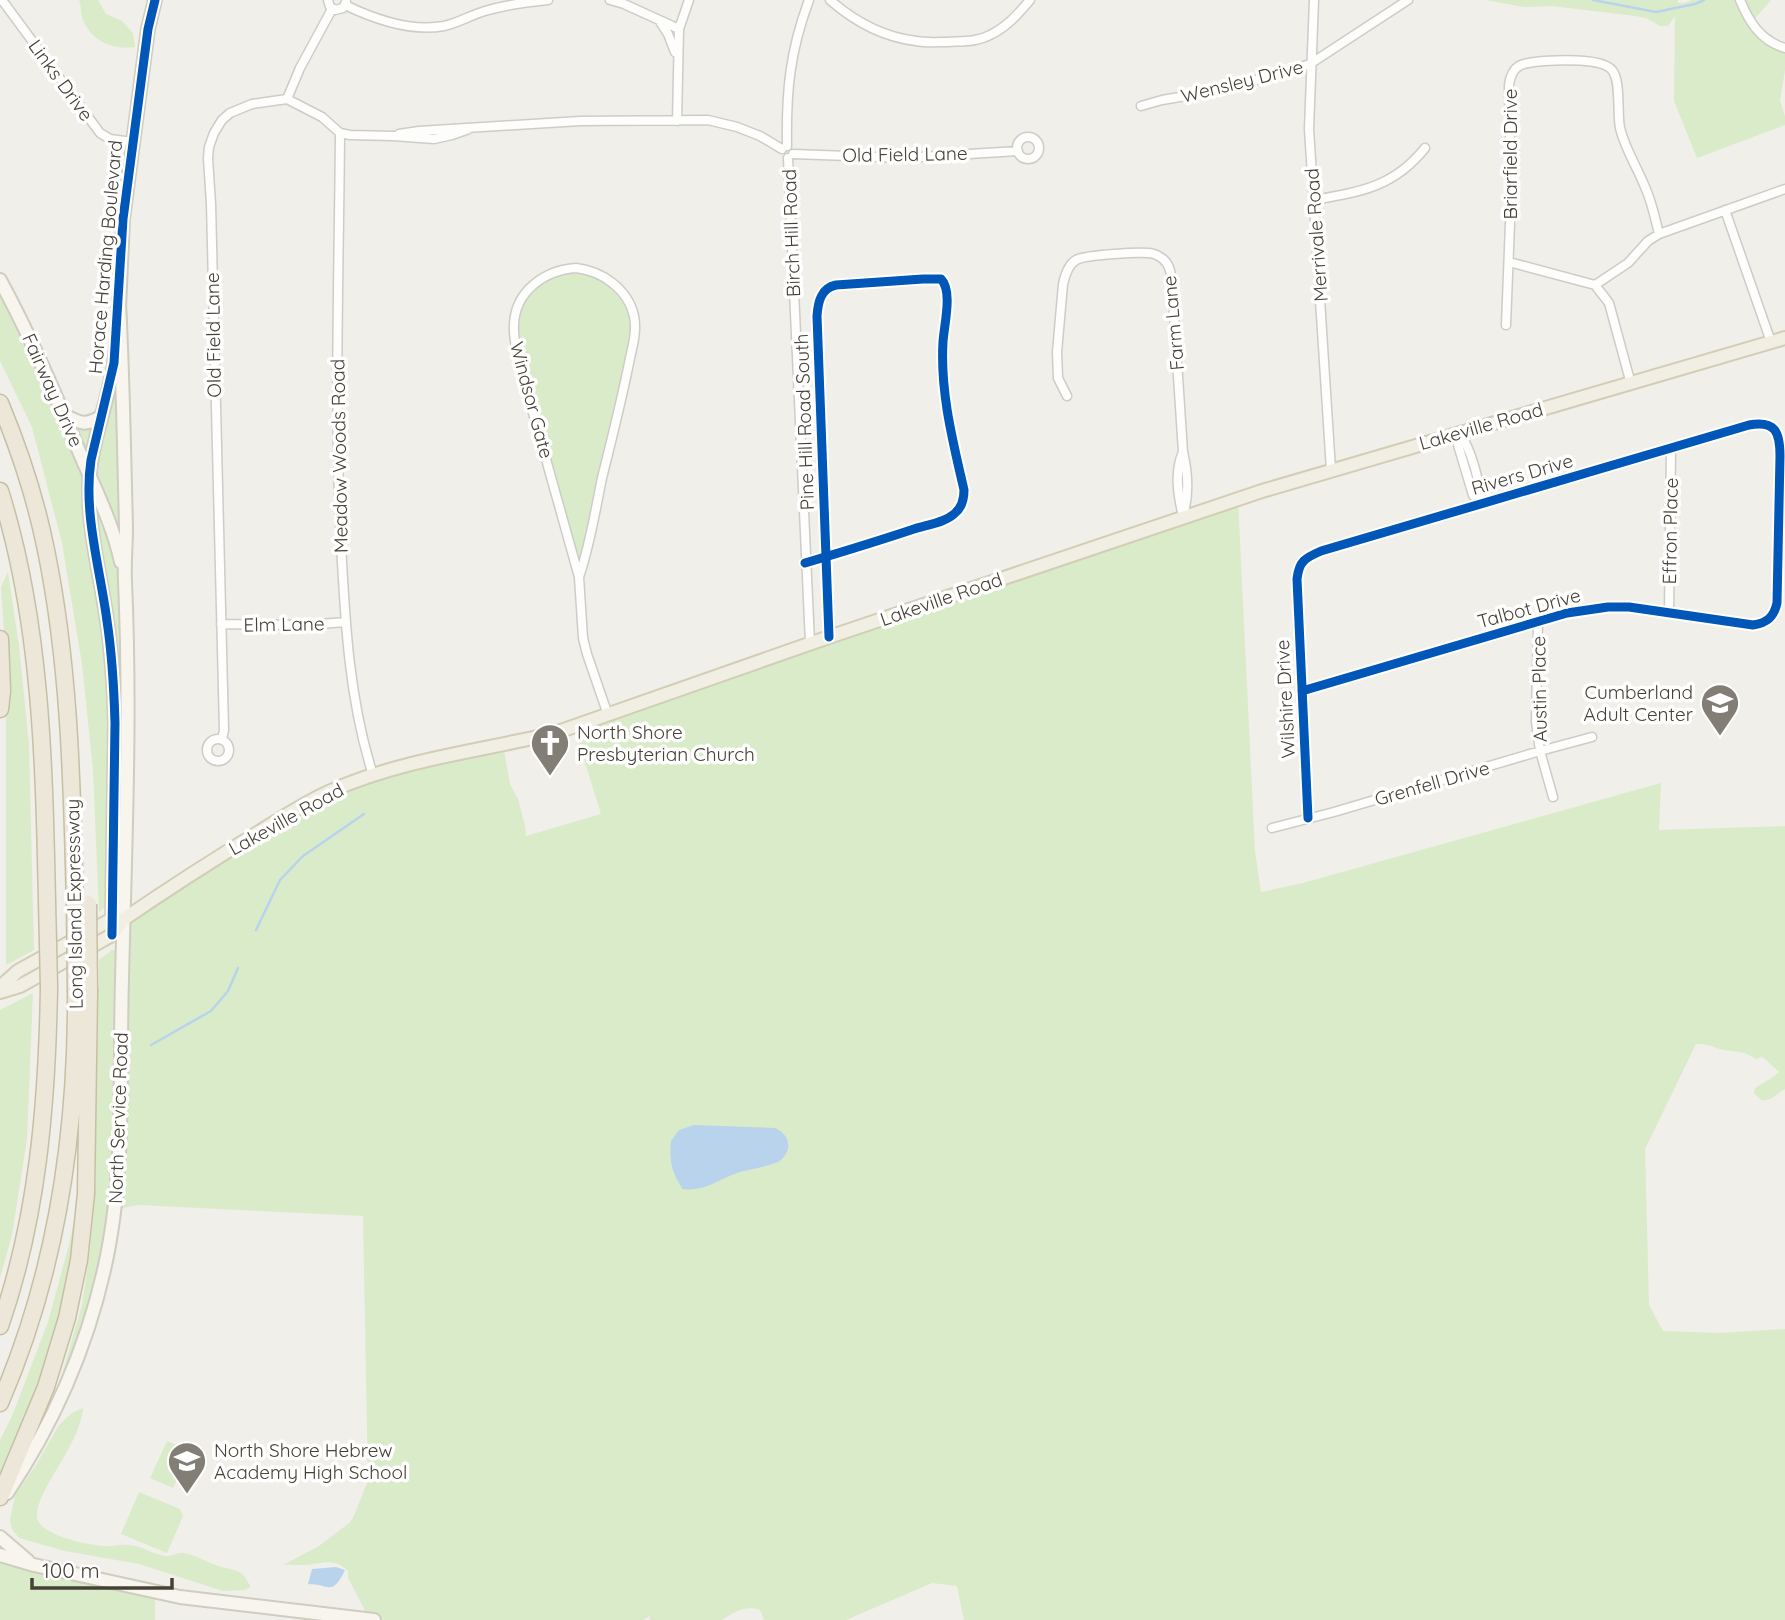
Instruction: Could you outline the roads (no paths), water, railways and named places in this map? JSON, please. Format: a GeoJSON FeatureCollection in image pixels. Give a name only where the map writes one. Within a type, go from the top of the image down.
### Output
{"type":"FeatureCollection","features":[{"type":"Feature","properties":{"kind":"highway","name":"Long Island Expressway"},"geometry":{"type":"LineString","coordinates":[[0,403],[29,483],[52,583],[65,685],[73,822],[82,904],[83,992],[66,1165],[55,1232],[28,1331],[0,1403]]}},
{"type":"Feature","properties":{"kind":"highway","name":"Long Island Expressway"},"geometry":{"type":"LineString","coordinates":[[0,491],[24,589],[38,688],[48,943],[46,1083],[35,1185],[22,1252],[0,1326]]}},
{"type":"Feature","properties":{"kind":"highway"},"geometry":{"type":"LineString","coordinates":[[0,639],[0,709]]}},
{"type":"Feature","properties":{"kind":"highway"},"geometry":{"type":"LineString","coordinates":[[0,1497],[46,1387],[67,1318],[79,1261],[87,1180],[83,992]]}},
{"type":"Feature","properties":{"kind":"main road","name":"Horace Harding Boulevard"},"geometry":{"type":"LineString","coordinates":[[118,919],[114,689],[90,512],[90,476],[91,460],[114,363],[123,219],[148,29],[155,0]]}},
{"type":"Feature","properties":{"kind":"main road","name":"Fairway Drive"},"geometry":{"type":"LineString","coordinates":[[0,280],[31,340],[90,476],[114,537],[125,583]]}},
{"type":"Feature","properties":{"kind":"main road","name":"Horace Harding Boulevard"},"geometry":{"type":"LineString","coordinates":[[118,919],[128,628],[125,583],[123,365],[119,302]]}},
{"type":"Feature","properties":{"kind":"main road","name":"Lakeville Road"},"geometry":{"type":"LineString","coordinates":[[0,989],[18,971],[118,919],[293,811],[331,791],[373,775],[425,760],[555,733],[1183,516],[1459,432],[1785,338]]}},
{"type":"Feature","properties":{"kind":"main road"},"geometry":{"type":"LineString","coordinates":[[64,415],[86,423],[102,416]]}},
{"type":"Feature","properties":{"kind":"main road","name":"Lakeville Road"},"geometry":{"type":"LineString","coordinates":[[0,989],[20,986],[112,935],[118,919]]}},
{"type":"Feature","properties":{"kind":"main road","name":"North Service Road"},"geometry":{"type":"LineString","coordinates":[[0,1503],[28,1460],[68,1382],[93,1311],[106,1260],[115,1210],[121,1142],[122,982],[118,919]]}},
{"type":"Feature","properties":{"kind":"main road"},"geometry":{"type":"LineString","coordinates":[[0,1537],[34,1565]]}},
{"type":"Feature","properties":{"kind":"main road"},"geometry":{"type":"LineString","coordinates":[[0,1555],[180,1597],[374,1620]]}},
{"type":"Feature","properties":{"kind":"main road"},"geometry":{"type":"LineString","coordinates":[[0,1563],[34,1565]]}},
{"type":"Feature","properties":{"kind":"street","name":"Links Drive"},"geometry":{"type":"LineString","coordinates":[[2,0],[100,133],[114,140],[133,142]]}},
{"type":"Feature","properties":{"kind":"street"},"geometry":{"type":"LineString","coordinates":[[548,0],[484,11],[447,26],[432,28],[393,22],[346,3],[341,9],[330,4],[287,99],[323,117],[340,133],[360,136],[393,136],[412,132],[580,121],[708,120],[760,136],[784,147],[781,155],[784,158],[790,156]]}},
{"type":"Feature","properties":{"kind":"street"},"geometry":{"type":"LineString","coordinates":[[610,0],[679,29]]}},
{"type":"Feature","properties":{"kind":"street"},"geometry":{"type":"LineString","coordinates":[[677,121],[679,29],[689,0]]}},
{"type":"Feature","properties":{"kind":"street","name":"Birch Hill Road"},"geometry":{"type":"LineString","coordinates":[[784,147],[789,71],[800,23],[809,0]]}},
{"type":"Feature","properties":{"kind":"street"},"geometry":{"type":"LineString","coordinates":[[830,0],[873,29],[917,42],[966,41],[989,36],[1010,23],[1030,0]]}},
{"type":"Feature","properties":{"kind":"street","name":"Merrivale Road"},"geometry":{"type":"LineString","coordinates":[[1314,0],[1309,129],[1331,470]]}},
{"type":"Feature","properties":{"kind":"street","name":"Wensley Drive"},"geometry":{"type":"LineString","coordinates":[[1140,106],[1209,92],[1310,64],[1408,0]]}},
{"type":"Feature","properties":{"kind":"street"},"geometry":{"type":"LineString","coordinates":[[1740,0],[1759,33],[1785,48]]}},
{"type":"Feature","properties":{"kind":"street"},"geometry":{"type":"LineString","coordinates":[[657,18],[670,38],[677,59]]}},
{"type":"Feature","properties":{"kind":"street","name":"Briarfield Drive"},"geometry":{"type":"LineString","coordinates":[[1506,325],[1511,198],[1509,85],[1516,67],[1524,63],[1553,60],[1601,64],[1612,70],[1616,79],[1620,129],[1645,187],[1659,234]]}},
{"type":"Feature","properties":{"kind":"street","name":"Old Field Lane"},"geometry":{"type":"LineString","coordinates":[[222,739],[222,624],[208,153],[218,126],[230,113],[252,104],[287,99]]}},
{"type":"Feature","properties":{"kind":"street","name":"Meadow Woods Road"},"geometry":{"type":"LineString","coordinates":[[340,133],[336,393],[338,470],[346,622],[354,699],[363,745],[373,775]]}},
{"type":"Feature","properties":{"kind":"street"},"geometry":{"type":"LineString","coordinates":[[1314,200],[1358,192],[1378,185],[1405,170],[1425,148]]}},
{"type":"Feature","properties":{"kind":"street","name":"Old Field Lane"},"geometry":{"type":"LineString","coordinates":[[790,156],[904,158],[1018,151]]}},
{"type":"Feature","properties":{"kind":"street","name":"Birch Hill Road"},"geometry":{"type":"LineString","coordinates":[[790,156],[810,643]]}},
{"type":"Feature","properties":{"kind":"street"},"geometry":{"type":"LineString","coordinates":[[1595,285],[1628,263],[1648,241],[1659,234],[1785,189]]}},
{"type":"Feature","properties":{"kind":"street"},"geometry":{"type":"LineString","coordinates":[[1725,210],[1771,342]]}},
{"type":"Feature","properties":{"kind":"street","name":"Farm Lane"},"geometry":{"type":"LineString","coordinates":[[1067,396],[1058,378],[1057,352],[1063,284],[1071,265],[1082,258],[1143,253],[1155,254],[1166,261],[1170,269],[1183,452],[1177,464],[1179,502],[1183,516]]}},
{"type":"Feature","properties":{"kind":"street"},"geometry":{"type":"LineString","coordinates":[[1509,262],[1595,285],[1609,303],[1631,384]]}},
{"type":"Feature","properties":{"kind":"street","name":"Windsor Gate"},"geometry":{"type":"LineString","coordinates":[[579,578],[628,371],[635,319],[622,291],[605,277],[576,268],[547,274],[536,282],[519,302],[513,328],[519,363],[579,578],[586,652],[608,715]]}},
{"type":"Feature","properties":{"kind":"street","name":"Pine Hill Road South"},"geometry":{"type":"LineString","coordinates":[[826,557],[941,521],[954,515],[962,504],[964,490],[943,379],[947,293],[944,282],[938,278],[830,286],[820,297],[817,316],[826,557],[829,637]]}},
{"type":"Feature","properties":{"kind":"street","name":"Rivers Drive"},"geometry":{"type":"LineString","coordinates":[[1297,579],[1298,569],[1311,555],[1749,425],[1763,424],[1772,427],[1777,433],[1780,444],[1782,526]]}},
{"type":"Feature","properties":{"kind":"street"},"geometry":{"type":"LineString","coordinates":[[1459,432],[1466,442],[1480,492],[1480,504]]}},
{"type":"Feature","properties":{"kind":"street","name":"Effron Place"},"geometry":{"type":"LineString","coordinates":[[1669,613],[1671,449]]}},
{"type":"Feature","properties":{"kind":"street","name":"Talbot Drive"},"geometry":{"type":"LineString","coordinates":[[1302,691],[1567,613],[1608,607],[1629,607],[1761,624],[1775,611],[1782,526]]}},
{"type":"Feature","properties":{"kind":"street"},"geometry":{"type":"LineString","coordinates":[[806,562],[826,557]]}},
{"type":"Feature","properties":{"kind":"street","name":"Wilshire Drive"},"geometry":{"type":"LineString","coordinates":[[1297,579],[1308,818]]}},
{"type":"Feature","properties":{"kind":"street","name":"Elm Lane"},"geometry":{"type":"LineString","coordinates":[[222,624],[306,625],[346,622]]}},
{"type":"Feature","properties":{"kind":"street","name":"Austin Place"},"geometry":{"type":"LineString","coordinates":[[1538,622],[1536,722],[1540,751],[1553,797]]}},
{"type":"Feature","properties":{"kind":"street","name":"Grenfell Drive"},"geometry":{"type":"LineString","coordinates":[[1272,828],[1592,737]]}},
{"type":"Feature","properties":{"kind":"water"},"geometry":{"type":"Polygon","coordinates":[[[694,1125],[775,1128],[787,1139],[788,1149],[778,1162],[740,1172],[698,1189],[682,1189],[672,1167],[671,1141],[679,1130],[694,1125]]]}},
{"type":"Feature","properties":{"kind":"water"},"geometry":{"type":"Polygon","coordinates":[[[336,1567],[345,1570],[337,1584],[330,1587],[308,1584],[312,1569],[336,1567]]]}},
{"type":"Feature","properties":{"kind":"waterway"},"geometry":{"type":"LineString","coordinates":[[1593,0],[1656,12],[1704,0]]}},
{"type":"Feature","properties":{"kind":"waterway"},"geometry":{"type":"LineString","coordinates":[[256,930],[280,880],[303,856],[364,814]]}},
{"type":"Feature","properties":{"kind":"waterway"},"geometry":{"type":"LineString","coordinates":[[151,1045],[211,1011],[228,991],[238,968]]}},
{"type":"Feature","properties":{"kind":"place","name":"Cumberland Adult Center"},"geometry":{"type":"Point","coordinates":[1720,737]}},
{"type":"Feature","properties":{"kind":"place","name":"North Shore Presbyterian Church"},"geometry":{"type":"Point","coordinates":[550,777]}},
{"type":"Feature","properties":{"kind":"place","name":"North Shore Hebrew Academy High School"},"geometry":{"type":"Point","coordinates":[187,1495]}}]}
